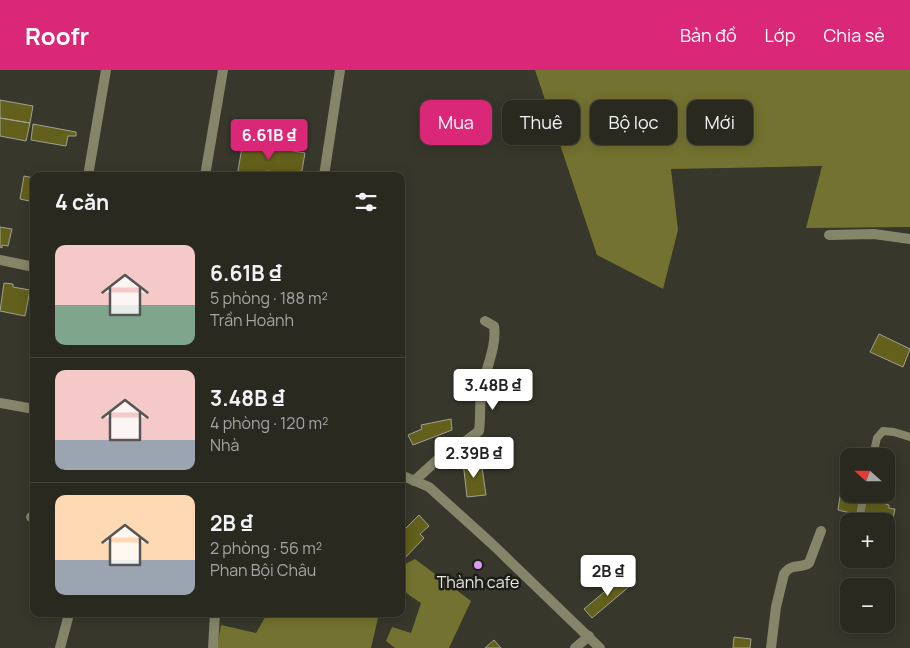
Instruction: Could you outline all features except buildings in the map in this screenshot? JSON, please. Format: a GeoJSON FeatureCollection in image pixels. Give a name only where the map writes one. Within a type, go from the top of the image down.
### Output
{"type":"FeatureCollection","features":[{"type":"Feature","properties":{"kind":"street"},"geometry":{"type":"LineString","coordinates":[[89,172],[106,70]]}},
{"type":"Feature","properties":{"kind":"street"},"geometry":{"type":"LineString","coordinates":[[206,172],[223,70]]}},
{"type":"Feature","properties":{"kind":"street"},"geometry":{"type":"LineString","coordinates":[[325,172],[340,70]]}},
{"type":"Feature","properties":{"kind":"street"},"geometry":{"type":"LineString","coordinates":[[829,235],[874,234],[910,239]]}},
{"type":"Feature","properties":{"kind":"street"},"geometry":{"type":"LineString","coordinates":[[0,260],[30,266]]}},
{"type":"Feature","properties":{"kind":"street"},"geometry":{"type":"LineString","coordinates":[[414,481],[446,452],[463,444],[479,431],[482,388],[495,332],[494,326],[485,321]]}},
{"type":"Feature","properties":{"kind":"street"},"geometry":{"type":"LineString","coordinates":[[0,402],[30,408]]}},
{"type":"Feature","properties":{"kind":"street"},"geometry":{"type":"LineString","coordinates":[[405,477],[429,488],[491,543],[600,648]]}},
{"type":"Feature","properties":{"kind":"street"},"geometry":{"type":"LineString","coordinates":[[771,648],[776,607],[784,574],[787,569],[793,566],[809,563],[821,531]]}},
{"type":"Feature","properties":{"kind":"street"},"geometry":{"type":"LineString","coordinates":[[60,648],[68,617]]}},
{"type":"Feature","properties":{"kind":"street"},"geometry":{"type":"LineString","coordinates":[[213,648],[215,617]]}},
{"type":"Feature","properties":{"kind":"street"},"geometry":{"type":"LineString","coordinates":[[575,648],[589,636]]}},
{"type":"Feature","properties":{"kind":"lane"},"geometry":{"type":"LineString","coordinates":[[875,448],[877,438],[883,432],[894,432],[910,437]]}},
{"type":"Feature","properties":{"kind":"shaded area"},"geometry":{"type":"Polygon","coordinates":[[[535,70],[910,70],[910,227],[806,228],[822,166],[671,169],[678,230],[663,289],[597,255],[560,145],[580,145],[580,100],[545,100],[535,70]]]}},
{"type":"Feature","properties":{"kind":"shaded area"},"geometry":{"type":"Polygon","coordinates":[[[415,559],[471,601],[449,648],[395,648],[386,641],[392,627],[411,633],[421,603],[405,592],[405,564],[415,559]]]}},
{"type":"Feature","properties":{"kind":"shaded area"},"geometry":{"type":"Polygon","coordinates":[[[265,617],[378,617],[371,648],[217,648],[221,625],[256,633],[265,617]]]}},
{"type":"Feature","properties":{"kind":"place","name":"Thành cafe"},"geometry":{"type":"Point","coordinates":[478,565]}}]}
